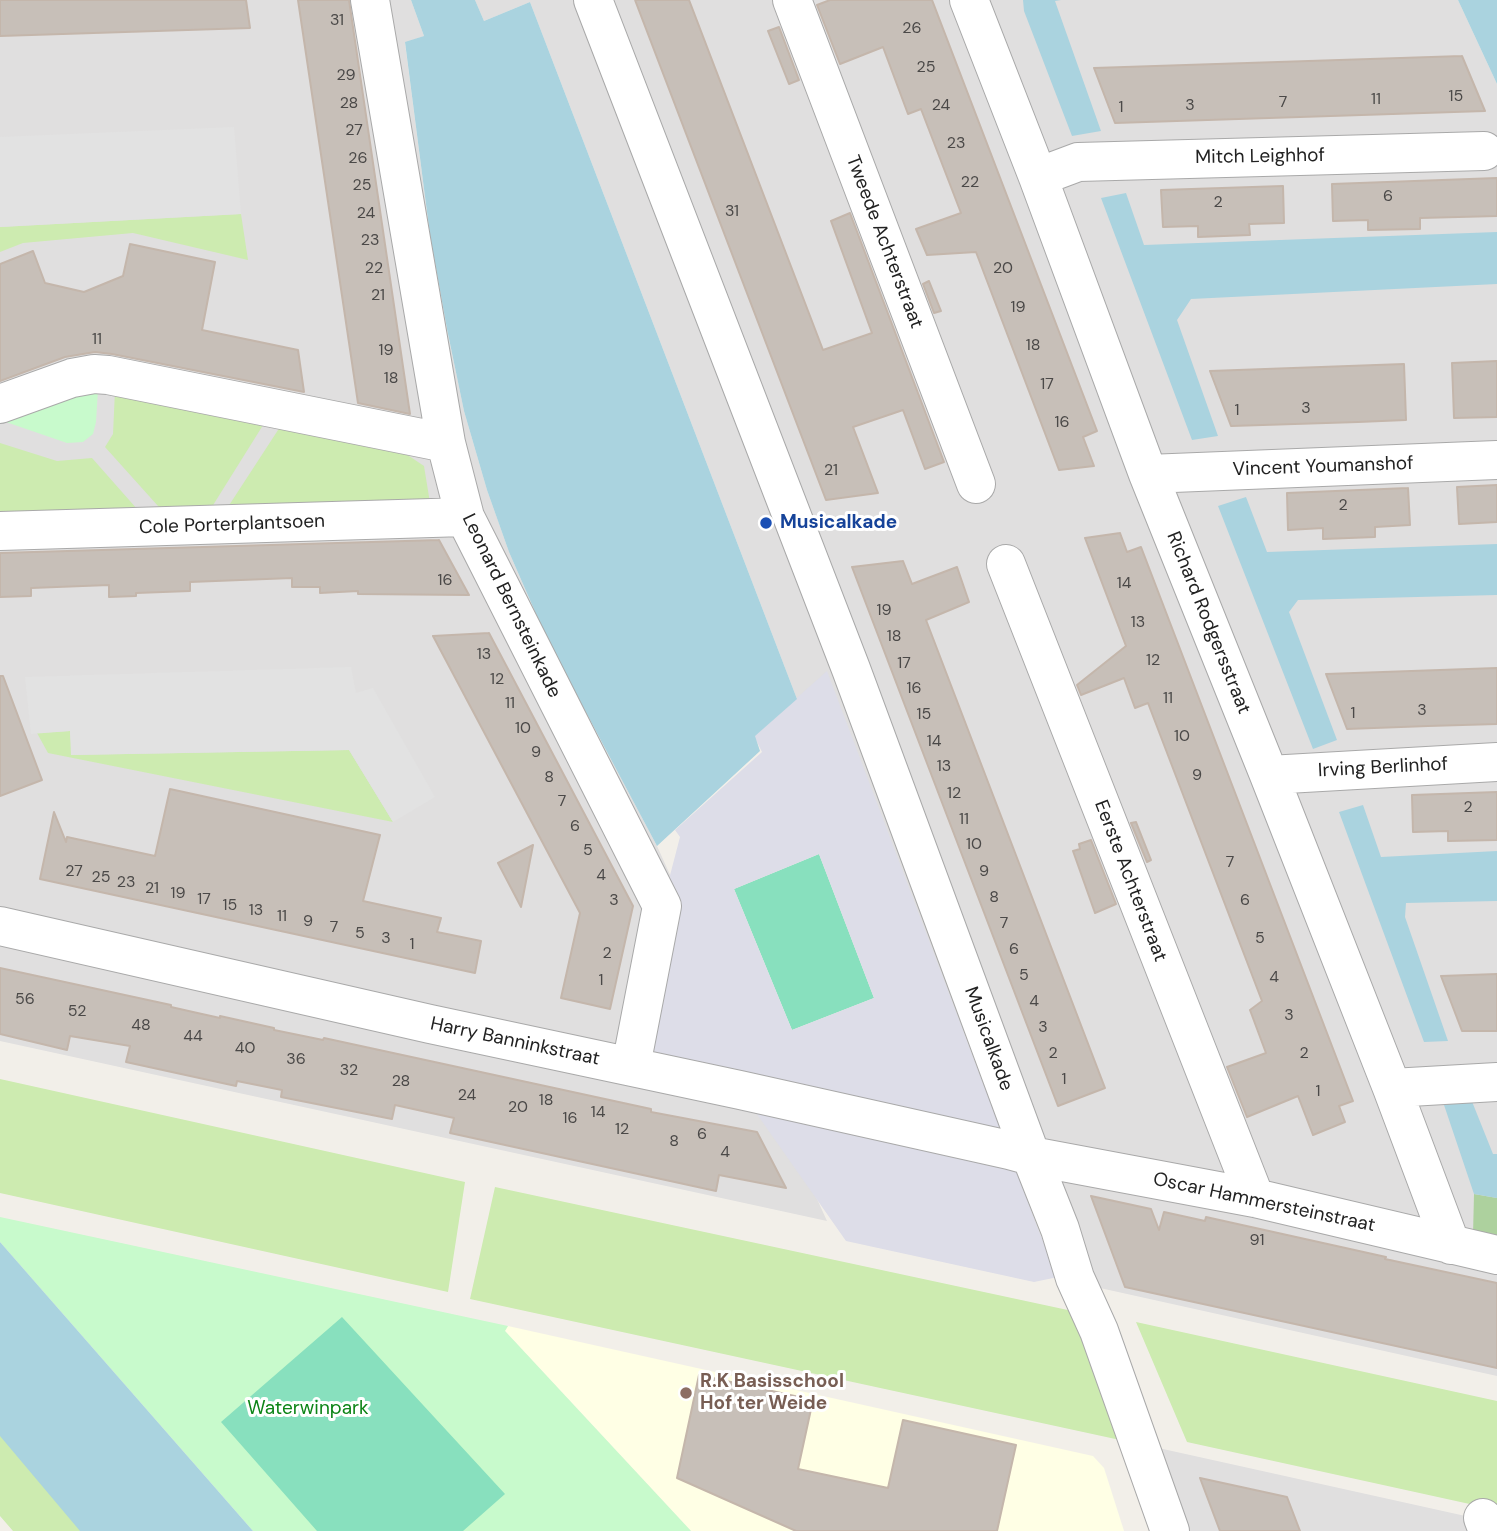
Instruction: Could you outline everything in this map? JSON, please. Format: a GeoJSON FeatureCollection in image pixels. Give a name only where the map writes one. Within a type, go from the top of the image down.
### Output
{"type":"FeatureCollection","features":[{"type":"Feature","properties":{"kind":"street","name":"Leonard Bernsteinkade"},"geometry":{"type":"LineString","coordinates":[[370,0],[446,443],[464,517],[662,906],[631,1066]]}},
{"type":"Feature","properties":{"kind":"street","name":"Musicalkade"},"geometry":{"type":"LineString","coordinates":[[593,0],[846,656],[1060,1229],[1075,1278],[1099,1331],[1170,1531]]}},
{"type":"Feature","properties":{"kind":"street","name":"Tweede Achterstraat"},"geometry":{"type":"LineString","coordinates":[[792,0],[976,484]]}},
{"type":"Feature","properties":{"kind":"street","name":"Richard Rodgersstraat"},"geometry":{"type":"LineString","coordinates":[[969,0],[1148,474],[1269,775],[1451,1245]]}},
{"type":"Feature","properties":{"kind":"street","name":"Mitch Leighhof"},"geometry":{"type":"LineString","coordinates":[[1038,177],[1078,162],[1484,151]]}},
{"type":"Feature","properties":{"kind":"street"},"geometry":{"type":"LineString","coordinates":[[0,404],[72,379],[94,374],[108,375],[446,443]]}},
{"type":"Feature","properties":{"kind":"street","name":"Vincent Youmanshof"},"geometry":{"type":"LineString","coordinates":[[1148,474],[1497,460]]}},
{"type":"Feature","properties":{"kind":"street","name":"Cole Porterplantsoen"},"geometry":{"type":"LineString","coordinates":[[0,531],[464,517]]}},
{"type":"Feature","properties":{"kind":"street","name":"Eerste Achterstraat"},"geometry":{"type":"LineString","coordinates":[[1006,564],[1255,1198]]}},
{"type":"Feature","properties":{"kind":"street","name":"Irving Berlinhof"},"geometry":{"type":"LineString","coordinates":[[1269,775],[1497,762]]}},
{"type":"Feature","properties":{"kind":"street","name":"Harry Banninkstraat"},"geometry":{"type":"LineString","coordinates":[[0,926],[1031,1156]]}},
{"type":"Feature","properties":{"kind":"street"},"geometry":{"type":"LineString","coordinates":[[1392,1088],[1497,1082]]}},
{"type":"Feature","properties":{"kind":"street","name":"Oscar Hammersteinstraat"},"geometry":{"type":"LineString","coordinates":[[1031,1156],[1255,1198],[1497,1255]]}},
{"type":"Feature","properties":{"kind":"shaded area"},"geometry":{"type":"Polygon","coordinates":[[[0,0],[411,0],[424,36],[405,43],[430,235],[464,411],[487,490],[509,552],[547,639],[657,846],[827,1221],[0,1041],[0,0]]]}},
{"type":"Feature","properties":{"kind":"shaded area"},"geometry":{"type":"Polygon","coordinates":[[[475,0],[1458,0],[1497,84],[1497,1376],[1091,1286],[797,699],[530,2],[484,21],[475,0]]]}},
{"type":"Feature","properties":{"kind":"shaded area"},"geometry":{"type":"Polygon","coordinates":[[[234,127],[241,214],[0,227],[0,137],[234,127]]]}},
{"type":"Feature","properties":{"kind":"shaded area"},"geometry":{"type":"Polygon","coordinates":[[[351,667],[356,693],[373,688],[435,797],[393,822],[349,750],[71,755],[70,731],[31,734],[25,677],[351,667]]]}},
{"type":"Feature","properties":{"kind":"shaded area"},"geometry":{"type":"Polygon","coordinates":[[[827,671],[1058,1277],[1034,1282],[846,1241],[740,1090],[631,1066],[662,906],[680,837],[675,830],[762,752],[754,736],[827,671]],[[819,854],[734,889],[792,1030],[874,998],[819,854]]]}},
{"type":"Feature","properties":{"kind":"shaded area","name":"R.K Basisschool Hof ter Weide"},"geometry":{"type":"Polygon","coordinates":[[[508,1326],[1093,1456],[1104,1468],[1124,1531],[691,1531],[504,1330],[508,1326]]]}},
{"type":"Feature","properties":{"kind":"shaded area"},"geometry":{"type":"Polygon","coordinates":[[[1154,1447],[1497,1523],[1497,1531],[1183,1531],[1154,1447]]]}},
{"type":"Feature","properties":{"kind":"green space"},"geometry":{"type":"Polygon","coordinates":[[[241,214],[248,260],[133,233],[23,243],[0,252],[0,227],[241,214]]]}},
{"type":"Feature","properties":{"kind":"green space"},"geometry":{"type":"Polygon","coordinates":[[[98,390],[93,434],[83,442],[67,443],[0,420],[98,390]]]}},
{"type":"Feature","properties":{"kind":"green space"},"geometry":{"type":"Polygon","coordinates":[[[115,390],[265,422],[205,518],[167,516],[105,447],[113,434],[115,390]]]}},
{"type":"Feature","properties":{"kind":"green space"},"geometry":{"type":"Polygon","coordinates":[[[280,427],[400,450],[424,466],[431,509],[224,513],[280,427]]]}},
{"type":"Feature","properties":{"kind":"green space"},"geometry":{"type":"Polygon","coordinates":[[[0,443],[57,461],[92,458],[145,518],[0,522],[0,443]]]}},
{"type":"Feature","properties":{"kind":"green space"},"geometry":{"type":"Polygon","coordinates":[[[70,731],[72,755],[349,750],[393,822],[48,753],[37,733],[70,731]]]}},
{"type":"Feature","properties":{"kind":"green space"},"geometry":{"type":"Polygon","coordinates":[[[819,854],[874,998],[792,1030],[734,889],[819,854]]]}},
{"type":"Feature","properties":{"kind":"green space"},"geometry":{"type":"Polygon","coordinates":[[[0,1079],[465,1182],[448,1292],[0,1193],[0,1079]]]}},
{"type":"Feature","properties":{"kind":"green space"},"geometry":{"type":"Polygon","coordinates":[[[495,1187],[1077,1312],[1120,1440],[470,1299],[495,1187]]]}},
{"type":"Feature","properties":{"kind":"green space"},"geometry":{"type":"Polygon","coordinates":[[[1474,1194],[1497,1198],[1497,1240],[1473,1235],[1474,1194]]]}},
{"type":"Feature","properties":{"kind":"green space","name":"Waterwinpark"},"geometry":{"type":"Polygon","coordinates":[[[0,1217],[508,1326],[505,1331],[691,1531],[253,1531],[0,1242],[0,1217]]]}},
{"type":"Feature","properties":{"kind":"green space"},"geometry":{"type":"Polygon","coordinates":[[[342,1317],[505,1494],[463,1531],[317,1531],[221,1422],[342,1317]]]}},
{"type":"Feature","properties":{"kind":"green space"},"geometry":{"type":"Polygon","coordinates":[[[1136,1322],[1497,1401],[1497,1510],[1187,1442],[1136,1322]]]}},
{"type":"Feature","properties":{"kind":"green space"},"geometry":{"type":"Polygon","coordinates":[[[0,1433],[83,1531],[13,1531],[0,1516],[0,1433]]]}},
{"type":"Feature","properties":{"kind":"water"},"geometry":{"type":"Polygon","coordinates":[[[411,0],[475,0],[484,21],[530,2],[797,699],[755,736],[760,751],[657,846],[547,639],[509,552],[487,490],[464,411],[430,235],[405,42],[424,36],[411,0]]]}},
{"type":"Feature","properties":{"kind":"water"},"geometry":{"type":"Polygon","coordinates":[[[1023,0],[1061,0],[1055,1],[1101,131],[1072,136],[1024,11],[1023,0]]]}},
{"type":"Feature","properties":{"kind":"water"},"geometry":{"type":"Polygon","coordinates":[[[1458,0],[1497,0],[1497,84],[1458,0]]]}},
{"type":"Feature","properties":{"kind":"water"},"geometry":{"type":"Polygon","coordinates":[[[1126,193],[1144,245],[1497,232],[1497,284],[1191,299],[1177,320],[1218,436],[1192,440],[1101,198],[1126,193]]]}},
{"type":"Feature","properties":{"kind":"water"},"geometry":{"type":"Polygon","coordinates":[[[1246,497],[1267,552],[1497,544],[1497,595],[1298,600],[1289,612],[1337,740],[1313,749],[1218,506],[1246,497]]]}},
{"type":"Feature","properties":{"kind":"water"},"geometry":{"type":"Polygon","coordinates":[[[1363,805],[1381,857],[1497,851],[1497,901],[1406,903],[1405,917],[1448,1041],[1424,1042],[1339,812],[1363,805]]]}},
{"type":"Feature","properties":{"kind":"water"},"geometry":{"type":"Polygon","coordinates":[[[1471,1099],[1493,1154],[1497,1154],[1497,1198],[1474,1194],[1443,1102],[1471,1099]]]}},
{"type":"Feature","properties":{"kind":"water"},"geometry":{"type":"Polygon","coordinates":[[[0,1242],[253,1531],[80,1531],[0,1436],[0,1242]]]}},
{"type":"Feature","properties":{"kind":"building"},"geometry":{"type":"Polygon","coordinates":[[[0,0],[246,0],[250,28],[0,36],[0,0]]]}},
{"type":"Feature","properties":{"kind":"building"},"geometry":{"type":"Polygon","coordinates":[[[298,0],[349,0],[410,414],[358,403],[298,0]]]}},
{"type":"Feature","properties":{"kind":"building"},"geometry":{"type":"Polygon","coordinates":[[[635,0],[689,0],[823,350],[872,333],[831,221],[850,213],[944,462],[925,469],[903,410],[853,427],[878,493],[826,500],[635,0]]]}},
{"type":"Feature","properties":{"kind":"building"},"geometry":{"type":"Polygon","coordinates":[[[830,0],[932,0],[1097,431],[1083,437],[1094,466],[1059,470],[976,252],[927,255],[916,229],[961,213],[921,109],[908,114],[883,47],[840,64],[817,5],[830,0]]]}},
{"type":"Feature","properties":{"kind":"building"},"geometry":{"type":"Polygon","coordinates":[[[779,27],[799,80],[789,84],[768,31],[779,27]]]}},
{"type":"Feature","properties":{"kind":"building"},"geometry":{"type":"Polygon","coordinates":[[[1462,56],[1485,111],[1115,123],[1094,68],[1462,56]]]}},
{"type":"Feature","properties":{"kind":"building"},"geometry":{"type":"Polygon","coordinates":[[[1497,178],[1497,216],[1420,218],[1420,229],[1368,230],[1368,220],[1333,221],[1332,184],[1497,178]]]}},
{"type":"Feature","properties":{"kind":"building"},"geometry":{"type":"Polygon","coordinates":[[[1283,186],[1284,223],[1249,224],[1250,235],[1198,237],[1198,226],[1163,227],[1161,190],[1283,186]]]}},
{"type":"Feature","properties":{"kind":"building"},"geometry":{"type":"Polygon","coordinates":[[[130,244],[215,262],[202,330],[298,350],[304,392],[95,352],[65,357],[0,381],[0,264],[33,251],[45,283],[84,292],[123,276],[130,244]]]}},
{"type":"Feature","properties":{"kind":"building"},"geometry":{"type":"Polygon","coordinates":[[[929,281],[941,311],[934,313],[923,284],[929,281]]]}},
{"type":"Feature","properties":{"kind":"building"},"geometry":{"type":"Polygon","coordinates":[[[1497,361],[1497,417],[1454,418],[1452,363],[1497,361]]]}},
{"type":"Feature","properties":{"kind":"building"},"geometry":{"type":"Polygon","coordinates":[[[1404,364],[1406,420],[1358,422],[1231,426],[1210,371],[1404,364]]]}},
{"type":"Feature","properties":{"kind":"building"},"geometry":{"type":"Polygon","coordinates":[[[1497,485],[1497,522],[1459,524],[1457,487],[1497,485]]]}},
{"type":"Feature","properties":{"kind":"building"},"geometry":{"type":"Polygon","coordinates":[[[1408,488],[1410,525],[1375,527],[1375,537],[1323,539],[1323,528],[1288,530],[1287,493],[1408,488]]]}},
{"type":"Feature","properties":{"kind":"building"},"geometry":{"type":"Polygon","coordinates":[[[1120,533],[1127,552],[1141,547],[1353,1101],[1339,1106],[1345,1122],[1313,1135],[1298,1096],[1247,1117],[1227,1067],[1266,1053],[1250,1010],[1262,1001],[1148,703],[1135,708],[1124,678],[1081,695],[1077,685],[1126,646],[1085,538],[1120,533]]]}},
{"type":"Feature","properties":{"kind":"building"},"geometry":{"type":"Polygon","coordinates":[[[439,540],[469,595],[358,594],[358,591],[320,593],[320,587],[292,587],[292,578],[190,582],[190,591],[136,593],[136,596],[109,597],[109,585],[31,588],[31,596],[0,597],[0,553],[439,540]]]}},
{"type":"Feature","properties":{"kind":"building"},"geometry":{"type":"Polygon","coordinates":[[[903,561],[912,584],[957,567],[969,602],[926,620],[1105,1088],[1058,1106],[852,567],[903,561]]]}},
{"type":"Feature","properties":{"kind":"building"},"geometry":{"type":"Polygon","coordinates":[[[489,633],[633,906],[610,1009],[561,998],[580,913],[433,636],[489,633]]]}},
{"type":"Feature","properties":{"kind":"building"},"geometry":{"type":"Polygon","coordinates":[[[1497,668],[1497,724],[1347,729],[1326,674],[1497,668]]]}},
{"type":"Feature","properties":{"kind":"building"},"geometry":{"type":"Polygon","coordinates":[[[0,676],[3,676],[42,780],[0,796],[0,676]]]}},
{"type":"Feature","properties":{"kind":"building"},"geometry":{"type":"Polygon","coordinates":[[[170,789],[380,835],[363,901],[441,918],[437,932],[481,941],[475,973],[40,879],[54,812],[66,842],[67,837],[155,856],[170,789]]]}},
{"type":"Feature","properties":{"kind":"building"},"geometry":{"type":"Polygon","coordinates":[[[1497,792],[1497,840],[1448,841],[1448,831],[1413,832],[1412,795],[1497,792]]]}},
{"type":"Feature","properties":{"kind":"building"},"geometry":{"type":"Polygon","coordinates":[[[1136,822],[1151,860],[1147,862],[1131,823],[1136,822]]]}},
{"type":"Feature","properties":{"kind":"building"},"geometry":{"type":"Polygon","coordinates":[[[1091,840],[1116,904],[1095,913],[1073,851],[1080,849],[1079,844],[1091,840]]]}},
{"type":"Feature","properties":{"kind":"building"},"geometry":{"type":"Polygon","coordinates":[[[533,845],[521,907],[498,863],[533,845]]]}},
{"type":"Feature","properties":{"kind":"building"},"geometry":{"type":"Polygon","coordinates":[[[0,968],[274,1030],[323,1040],[324,1038],[651,1109],[651,1112],[757,1132],[786,1188],[719,1175],[716,1191],[450,1133],[454,1118],[395,1105],[392,1119],[281,1097],[282,1090],[237,1081],[236,1086],[126,1062],[130,1046],[70,1036],[67,1050],[0,1034],[0,968]]]}},
{"type":"Feature","properties":{"kind":"building"},"geometry":{"type":"Polygon","coordinates":[[[1497,974],[1497,1031],[1462,1031],[1441,976],[1497,974]]]}},
{"type":"Feature","properties":{"kind":"building"},"geometry":{"type":"Polygon","coordinates":[[[1091,1196],[1151,1209],[1159,1230],[1164,1212],[1205,1221],[1206,1217],[1497,1283],[1497,1368],[1125,1287],[1091,1196]]]}},
{"type":"Feature","properties":{"kind":"building"},"geometry":{"type":"Polygon","coordinates":[[[699,1375],[813,1400],[798,1469],[888,1488],[903,1420],[1016,1445],[997,1531],[796,1531],[677,1478],[699,1375]]]}},
{"type":"Feature","properties":{"kind":"building"},"geometry":{"type":"Polygon","coordinates":[[[1200,1478],[1287,1497],[1300,1531],[1220,1531],[1200,1478]]]}},
{"type":"Feature","properties":{"kind":"place","name":"Musicalkade"},"geometry":{"type":"Point","coordinates":[766,523]}},
{"type":"Feature","properties":{"kind":"place","name":"R.K Basisschool Hof ter Weide"},"geometry":{"type":"Point","coordinates":[686,1393]}}]}
